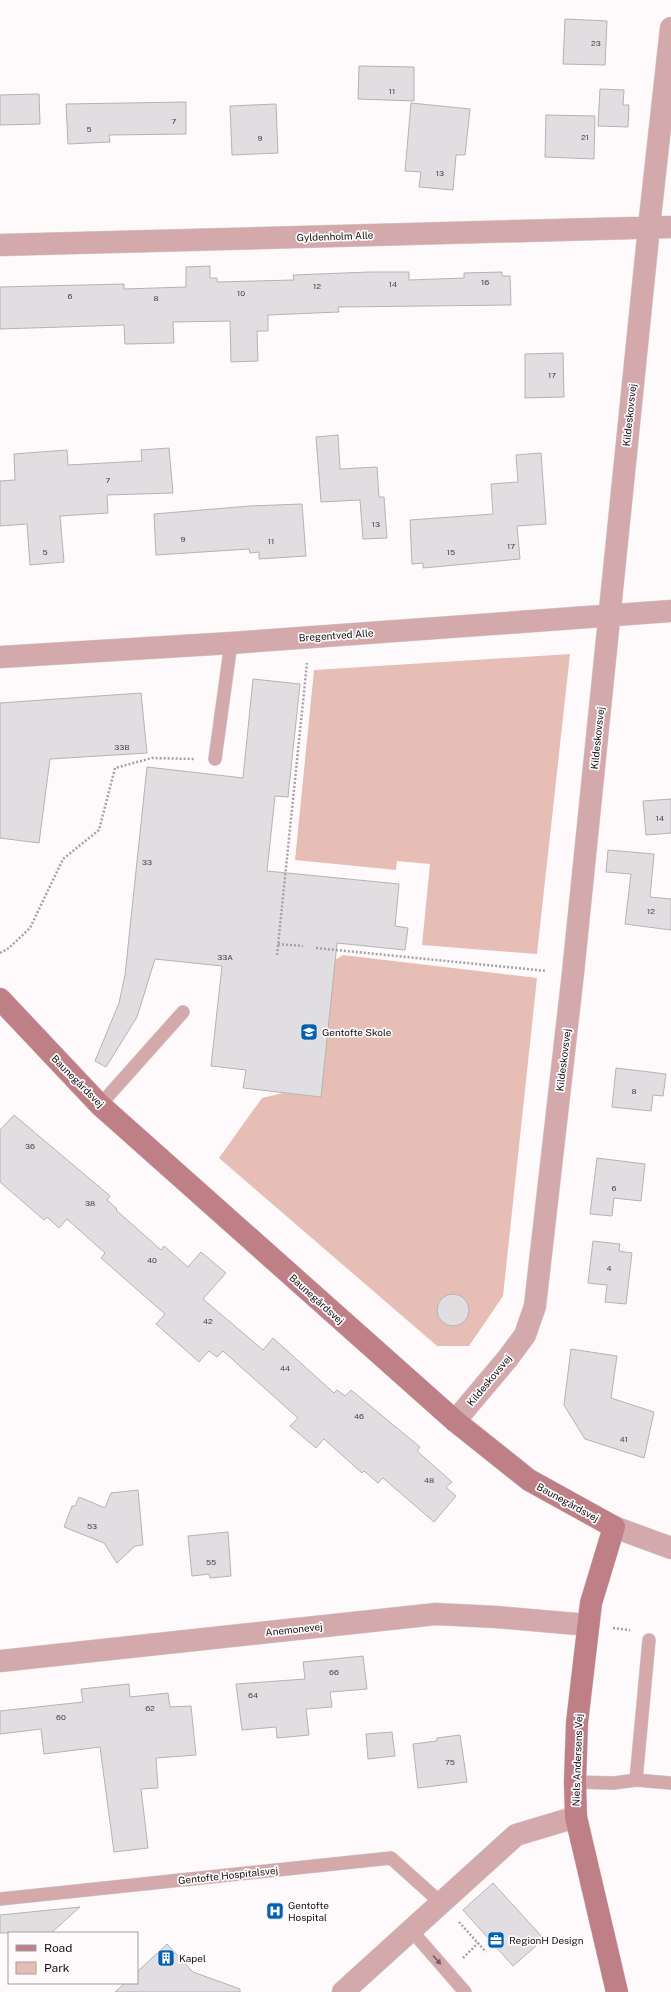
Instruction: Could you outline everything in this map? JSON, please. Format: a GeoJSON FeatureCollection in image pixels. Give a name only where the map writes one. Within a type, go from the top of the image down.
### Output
{"type":"FeatureCollection","features":[{"type":"Feature","properties":{"kind":"street","name":"Kildeskovsvej"},"geometry":{"type":"LineString","coordinates":[[455,1421],[508,1358],[524,1335],[535,1306],[573,973],[649,227],[671,28]]}},
{"type":"Feature","properties":{"kind":"street","name":"Gyldenholm Alle"},"geometry":{"type":"LineString","coordinates":[[0,245],[671,227]]}},
{"type":"Feature","properties":{"kind":"street","name":"Bregentved Alle"},"geometry":{"type":"LineString","coordinates":[[0,657],[231,643],[609,614],[671,611]]}},
{"type":"Feature","properties":{"kind":"street","name":"Baunegårdsvej"},"geometry":{"type":"LineString","coordinates":[[0,999],[100,1104],[455,1421],[529,1480],[614,1527],[671,1548]]}},
{"type":"Feature","properties":{"kind":"street","name":"Niels Andersens Vej"},"geometry":{"type":"LineString","coordinates":[[614,1527],[591,1603],[577,1723],[575,1782],[576,1817],[617,1992]]}},
{"type":"Feature","properties":{"kind":"street","name":"Anemonevej"},"geometry":{"type":"LineString","coordinates":[[0,1661],[436,1614],[496,1617],[588,1625]]}},
{"type":"Feature","properties":{"kind":"street"},"geometry":{"type":"LineString","coordinates":[[343,1992],[440,1902],[516,1835],[576,1817]]}},
{"type":"Feature","properties":{"kind":"lane"},"geometry":{"type":"LineString","coordinates":[[215,759],[231,643]]}},
{"type":"Feature","properties":{"kind":"lane"},"geometry":{"type":"LineString","coordinates":[[100,1104],[183,1012]]}},
{"type":"Feature","properties":{"kind":"lane"},"geometry":{"type":"LineString","coordinates":[[636,1780],[650,1640]]}},
{"type":"Feature","properties":{"kind":"lane"},"geometry":{"type":"LineString","coordinates":[[575,1782],[614,1783],[636,1780],[671,1784]]}},
{"type":"Feature","properties":{"kind":"lane","name":"Gentofte Hospitalsvej"},"geometry":{"type":"LineString","coordinates":[[0,1899],[391,1858],[440,1902]]}},
{"type":"Feature","properties":{"kind":"lane"},"geometry":{"type":"LineString","coordinates":[[411,1930],[465,1992]]}},
{"type":"Feature","properties":{"kind":"path"},"geometry":{"type":"LineString","coordinates":[[277,955],[310,637]]}},
{"type":"Feature","properties":{"kind":"path"},"geometry":{"type":"LineString","coordinates":[[0,953],[9,948],[30,928],[63,859],[98,830],[115,768],[152,758],[215,759]]}},
{"type":"Feature","properties":{"kind":"path"},"geometry":{"type":"LineString","coordinates":[[278,944],[303,946]]}},
{"type":"Feature","properties":{"kind":"path"},"geometry":{"type":"LineString","coordinates":[[316,948],[573,973]]}},
{"type":"Feature","properties":{"kind":"path"},"geometry":{"type":"LineString","coordinates":[[588,1625],[638,1631],[650,1640]]}},
{"type":"Feature","properties":{"kind":"path"},"geometry":{"type":"LineString","coordinates":[[440,1902],[486,1952]]}},
{"type":"Feature","properties":{"kind":"green space"},"geometry":{"type":"Polygon","coordinates":[[[570,654],[537,954],[422,945],[430,864],[397,861],[396,870],[295,860],[314,670],[570,654]]]}},
{"type":"Feature","properties":{"kind":"green space"},"geometry":{"type":"Polygon","coordinates":[[[343,955],[537,978],[503,1296],[469,1346],[437,1346],[219,1158],[262,1098],[283,1093],[321,1097],[335,960],[343,955]]]}},
{"type":"Feature","properties":{"kind":"building"},"geometry":{"type":"Polygon","coordinates":[[[565,19],[607,21],[605,65],[563,64],[565,19]]]}},
{"type":"Feature","properties":{"kind":"building"},"geometry":{"type":"Polygon","coordinates":[[[359,66],[414,67],[414,101],[358,99],[359,66]]]}},
{"type":"Feature","properties":{"kind":"building"},"geometry":{"type":"Polygon","coordinates":[[[600,89],[624,90],[623,105],[629,105],[628,127],[598,126],[600,89]]]}},
{"type":"Feature","properties":{"kind":"building"},"geometry":{"type":"Polygon","coordinates":[[[39,94],[40,124],[0,125],[0,95],[39,94]]]}},
{"type":"Feature","properties":{"kind":"building"},"geometry":{"type":"Polygon","coordinates":[[[186,102],[186,134],[109,135],[110,142],[68,144],[66,104],[186,102]]]}},
{"type":"Feature","properties":{"kind":"building"},"geometry":{"type":"Polygon","coordinates":[[[411,103],[470,109],[465,155],[456,155],[453,190],[419,187],[421,172],[405,171],[411,103]]]}},
{"type":"Feature","properties":{"kind":"building"},"geometry":{"type":"Polygon","coordinates":[[[276,104],[278,153],[232,155],[230,106],[276,104]]]}},
{"type":"Feature","properties":{"kind":"building"},"geometry":{"type":"Polygon","coordinates":[[[546,115],[595,116],[594,159],[545,157],[546,115]]]}},
{"type":"Feature","properties":{"kind":"building"},"geometry":{"type":"Polygon","coordinates":[[[210,266],[210,278],[217,278],[217,282],[294,280],[293,275],[370,272],[409,272],[409,280],[464,278],[464,273],[502,272],[502,276],[510,276],[511,305],[338,307],[339,312],[268,315],[268,331],[257,331],[258,361],[231,362],[230,321],[173,322],[174,343],[125,344],[124,325],[0,329],[0,287],[124,284],[124,289],[186,287],[186,267],[210,266]]]}},
{"type":"Feature","properties":{"kind":"building"},"geometry":{"type":"Polygon","coordinates":[[[563,353],[564,397],[525,398],[525,354],[563,353]]]}},
{"type":"Feature","properties":{"kind":"building"},"geometry":{"type":"Polygon","coordinates":[[[338,435],[340,469],[377,467],[379,497],[384,497],[387,538],[363,539],[360,500],[321,502],[316,437],[338,435]]]}},
{"type":"Feature","properties":{"kind":"building"},"geometry":{"type":"Polygon","coordinates":[[[169,448],[173,493],[107,495],[108,513],[60,516],[64,562],[30,565],[27,524],[0,526],[0,481],[15,480],[14,454],[67,450],[68,465],[142,461],[141,450],[169,448]]]}},
{"type":"Feature","properties":{"kind":"building"},"geometry":{"type":"Polygon","coordinates":[[[541,453],[546,524],[517,526],[520,559],[423,568],[423,563],[412,564],[410,520],[493,514],[491,484],[518,482],[516,455],[541,453]]]}},
{"type":"Feature","properties":{"kind":"building"},"geometry":{"type":"Polygon","coordinates":[[[302,504],[306,556],[259,559],[259,552],[250,553],[249,549],[156,555],[154,514],[250,506],[302,504]]]}},
{"type":"Feature","properties":{"kind":"building"},"geometry":{"type":"Polygon","coordinates":[[[253,679],[300,684],[288,797],[275,796],[267,871],[399,884],[395,926],[408,928],[405,950],[337,943],[321,1097],[243,1088],[246,1070],[211,1066],[222,966],[155,959],[137,1017],[106,1067],[95,1061],[119,1003],[125,975],[147,767],[243,778],[253,679]]]}},
{"type":"Feature","properties":{"kind":"building"},"geometry":{"type":"Polygon","coordinates":[[[141,693],[147,753],[50,759],[39,843],[0,838],[0,703],[141,693]]]}},
{"type":"Feature","properties":{"kind":"building"},"geometry":{"type":"Polygon","coordinates":[[[671,799],[671,833],[646,835],[643,801],[671,799]]]}},
{"type":"Feature","properties":{"kind":"building"},"geometry":{"type":"Polygon","coordinates":[[[608,850],[654,854],[650,897],[671,899],[671,930],[625,924],[631,874],[606,872],[608,850]]]}},
{"type":"Feature","properties":{"kind":"building"},"geometry":{"type":"Polygon","coordinates":[[[616,1068],[666,1074],[663,1096],[653,1095],[651,1111],[612,1107],[616,1068]]]}},
{"type":"Feature","properties":{"kind":"building"},"geometry":{"type":"Polygon","coordinates":[[[14,1115],[110,1196],[107,1200],[117,1209],[116,1210],[161,1250],[164,1246],[188,1267],[201,1252],[226,1273],[203,1299],[263,1350],[273,1338],[334,1393],[337,1390],[345,1396],[351,1390],[420,1447],[417,1451],[452,1482],[446,1487],[456,1496],[434,1522],[383,1478],[378,1483],[364,1471],[362,1473],[324,1439],[316,1448],[290,1426],[298,1418],[223,1351],[217,1357],[209,1351],[199,1362],[156,1324],[165,1314],[101,1258],[105,1253],[67,1219],[59,1228],[47,1217],[44,1220],[0,1182],[0,1130],[14,1115]]]}},
{"type":"Feature","properties":{"kind":"building"},"geometry":{"type":"Polygon","coordinates":[[[597,1158],[645,1164],[641,1201],[614,1198],[612,1216],[590,1214],[597,1158]]]}},
{"type":"Feature","properties":{"kind":"building"},"geometry":{"type":"Polygon","coordinates":[[[593,1241],[620,1244],[619,1251],[632,1253],[626,1304],[605,1302],[607,1285],[588,1283],[593,1241]]]}},
{"type":"Feature","properties":{"kind":"building"},"geometry":{"type":"Polygon","coordinates":[[[450,1294],[456,1294],[466,1301],[469,1310],[468,1316],[462,1323],[456,1326],[450,1326],[440,1319],[437,1313],[437,1307],[444,1297],[450,1294]]]}},
{"type":"Feature","properties":{"kind":"building"},"geometry":{"type":"Polygon","coordinates":[[[571,1349],[617,1356],[611,1398],[654,1412],[644,1458],[585,1439],[564,1405],[571,1349]]]}},
{"type":"Feature","properties":{"kind":"building"},"geometry":{"type":"Polygon","coordinates":[[[138,1490],[143,1545],[135,1546],[117,1563],[104,1543],[64,1527],[72,1506],[75,1506],[79,1497],[105,1508],[111,1493],[138,1490]]]}},
{"type":"Feature","properties":{"kind":"building"},"geometry":{"type":"Polygon","coordinates":[[[228,1532],[231,1576],[210,1578],[209,1574],[192,1576],[188,1536],[228,1532]]]}},
{"type":"Feature","properties":{"kind":"building"},"geometry":{"type":"Polygon","coordinates":[[[363,1656],[367,1689],[330,1692],[332,1707],[306,1709],[309,1735],[277,1738],[276,1727],[242,1730],[236,1684],[305,1679],[303,1662],[363,1656]]]}},
{"type":"Feature","properties":{"kind":"building"},"geometry":{"type":"Polygon","coordinates":[[[129,1684],[130,1697],[168,1693],[170,1707],[191,1706],[196,1755],[156,1758],[158,1788],[141,1789],[148,1848],[114,1852],[100,1747],[44,1754],[41,1729],[0,1734],[0,1711],[83,1702],[81,1689],[129,1684]]]}},
{"type":"Feature","properties":{"kind":"building"},"geometry":{"type":"Polygon","coordinates":[[[392,1732],[395,1756],[368,1759],[366,1734],[392,1732]]]}},
{"type":"Feature","properties":{"kind":"building"},"geometry":{"type":"Polygon","coordinates":[[[460,1735],[467,1782],[418,1788],[413,1744],[437,1741],[437,1738],[460,1735]]]}},
{"type":"Feature","properties":{"kind":"building"},"geometry":{"type":"Polygon","coordinates":[[[493,1883],[544,1939],[513,1966],[463,1910],[493,1883]]]}},
{"type":"Feature","properties":{"kind":"building"},"geometry":{"type":"Polygon","coordinates":[[[80,1907],[52,1932],[0,1933],[0,1915],[80,1907]]]}},
{"type":"Feature","properties":{"kind":"building","name":"Kapel"},"geometry":{"type":"Polygon","coordinates":[[[167,1944],[193,1972],[240,1989],[240,1992],[115,1992],[124,1984],[138,1984],[138,1971],[167,1944]]]}},
{"type":"Feature","properties":{"kind":"place","name":"Gentofte Skole"},"geometry":{"type":"Point","coordinates":[309,1032]}},
{"type":"Feature","properties":{"kind":"place","name":"Gentofte Hospital"},"geometry":{"type":"Point","coordinates":[275,1911]}},
{"type":"Feature","properties":{"kind":"place","name":"RegionH Design"},"geometry":{"type":"Point","coordinates":[496,1940]}},
{"type":"Feature","properties":{"kind":"place","name":"Kapel"},"geometry":{"type":"Point","coordinates":[166,1958]}}]}
